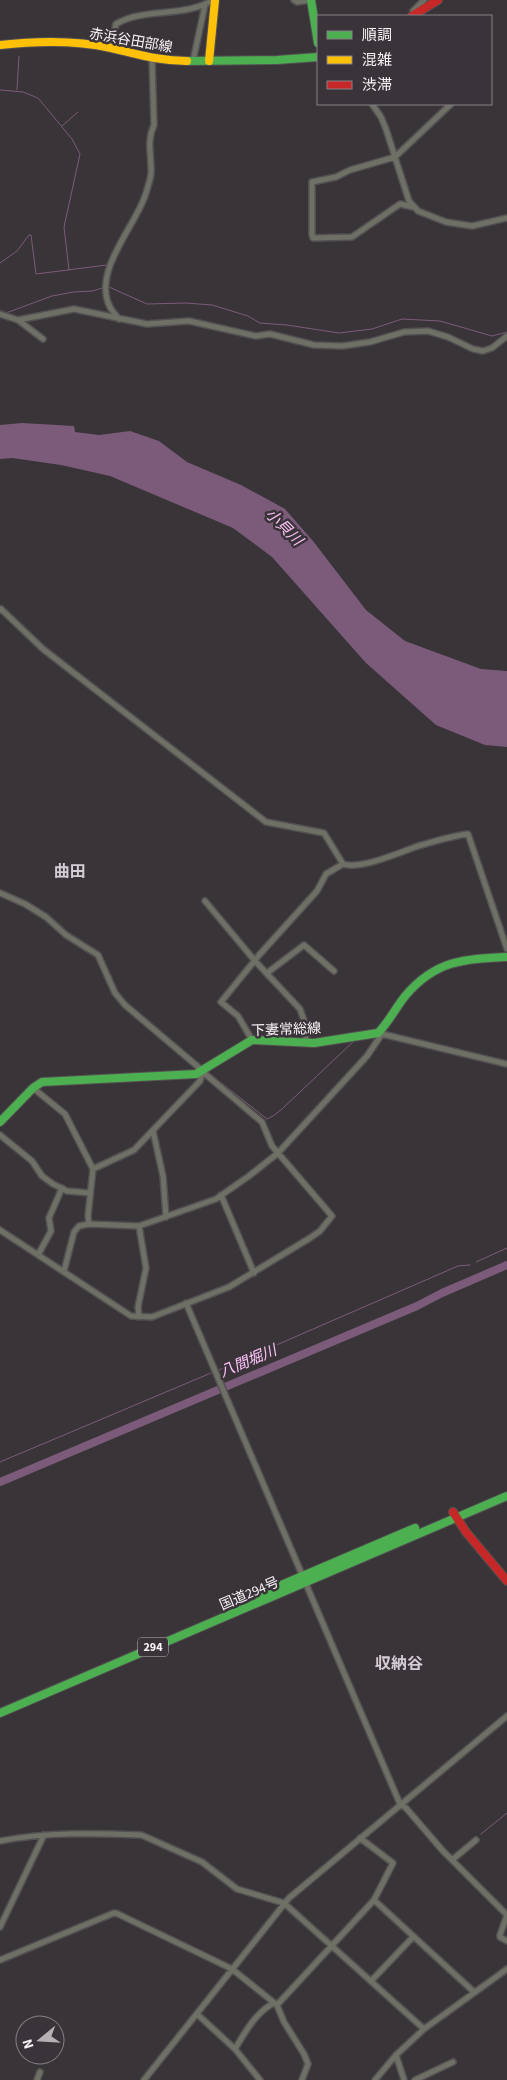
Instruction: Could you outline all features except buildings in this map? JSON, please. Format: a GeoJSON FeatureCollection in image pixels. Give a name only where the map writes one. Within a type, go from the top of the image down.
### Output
{"type":"FeatureCollection","features":[{"type":"Feature","properties":{"kind":"main road"},"geometry":{"type":"LineString","coordinates":[[209,61],[214,0]]}},
{"type":"Feature","properties":{"kind":"main road"},"geometry":{"type":"LineString","coordinates":[[311,0],[317,37]]}},
{"type":"Feature","properties":{"kind":"main road"},"geometry":{"type":"LineString","coordinates":[[425,13],[438,0]]}},
{"type":"Feature","properties":{"kind":"main road","name":"赤浜谷田部線"},"geometry":{"type":"LineString","coordinates":[[0,45],[28,42],[61,42],[110,48],[152,59],[194,61],[277,60],[317,57]]}},
{"type":"Feature","properties":{"kind":"main road"},"geometry":{"type":"LineString","coordinates":[[381,1033],[407,991],[423,977],[459,960],[507,957]]}},
{"type":"Feature","properties":{"kind":"main road","name":"下妻常総線"},"geometry":{"type":"LineString","coordinates":[[0,1122],[33,1088],[42,1082],[196,1074],[203,1072],[241,1045],[252,1040],[314,1043],[381,1033]]}},
{"type":"Feature","properties":{"kind":"main road","name":"国道294号"},"geometry":{"type":"LineString","coordinates":[[0,1705],[304,1579],[454,1515],[507,1489]]}},
{"type":"Feature","properties":{"kind":"main road","name":"国道294号"},"geometry":{"type":"LineString","coordinates":[[454,1515],[507,1496]]}},
{"type":"Feature","properties":{"kind":"main road"},"geometry":{"type":"LineString","coordinates":[[454,1515],[507,1581]]}},
{"type":"Feature","properties":{"kind":"main road","name":"国道294号"},"geometry":{"type":"LineString","coordinates":[[0,1713],[304,1579]]}},
{"type":"Feature","properties":{"kind":"street"},"geometry":{"type":"LineString","coordinates":[[110,48],[116,24],[127,18],[205,5],[214,0]]}},
{"type":"Feature","properties":{"kind":"street"},"geometry":{"type":"LineString","coordinates":[[294,0],[297,2],[311,0]]}},
{"type":"Feature","properties":{"kind":"street"},"geometry":{"type":"LineString","coordinates":[[413,15],[413,11],[424,0]]}},
{"type":"Feature","properties":{"kind":"street"},"geometry":{"type":"LineString","coordinates":[[194,61],[205,5]]}},
{"type":"Feature","properties":{"kind":"street"},"geometry":{"type":"LineString","coordinates":[[120,319],[110,307],[106,293],[107,282],[110,264],[145,197],[150,174],[148,149],[154,124],[152,59]]}},
{"type":"Feature","properties":{"kind":"street"},"geometry":{"type":"LineString","coordinates":[[373,105],[381,116],[413,207]]}},
{"type":"Feature","properties":{"kind":"street"},"geometry":{"type":"LineString","coordinates":[[450,105],[395,157],[350,170],[336,177],[312,182],[313,238],[352,237],[400,204],[413,207],[418,211],[446,222],[461,225],[472,226],[507,218]]}},
{"type":"Feature","properties":{"kind":"street"},"geometry":{"type":"LineString","coordinates":[[18,320],[74,309],[146,324],[189,321],[256,336],[270,334],[314,345],[342,346],[416,330],[428,331],[448,337],[473,349],[483,351],[492,348],[507,336]]}},
{"type":"Feature","properties":{"kind":"street"},"geometry":{"type":"LineString","coordinates":[[0,314],[18,320],[43,339]]}},
{"type":"Feature","properties":{"kind":"street"},"geometry":{"type":"LineString","coordinates":[[0,610],[2,609],[43,649],[266,822],[324,833],[343,864]]}},
{"type":"Feature","properties":{"kind":"street"},"geometry":{"type":"LineString","coordinates":[[252,1040],[238,1016],[220,1002],[317,891],[326,874],[343,864],[352,865],[392,857],[422,845],[468,834],[507,949]]}},
{"type":"Feature","properties":{"kind":"street"},"geometry":{"type":"LineString","coordinates":[[0,893],[25,904],[46,917],[66,934],[98,956],[115,993],[125,1005],[262,1122],[272,1146],[332,1216],[320,1231],[254,1273],[230,1286],[152,1317],[132,1316],[0,1230]]}},
{"type":"Feature","properties":{"kind":"street"},"geometry":{"type":"LineString","coordinates":[[205,901],[255,961],[300,1009],[307,1029],[305,1042]]}},
{"type":"Feature","properties":{"kind":"street"},"geometry":{"type":"LineString","coordinates":[[266,973],[304,945],[334,971]]}},
{"type":"Feature","properties":{"kind":"street"},"geometry":{"type":"LineString","coordinates":[[64,1271],[74,1232],[78,1226],[89,1224],[139,1226],[166,1218],[221,1196],[278,1153],[367,1056],[381,1033],[507,1064]]}},
{"type":"Feature","properties":{"kind":"street"},"geometry":{"type":"LineString","coordinates":[[93,1169],[134,1150],[200,1081],[203,1072]]}},
{"type":"Feature","properties":{"kind":"street"},"geometry":{"type":"LineString","coordinates":[[33,1088],[64,1114],[85,1149],[93,1169],[89,1224]]}},
{"type":"Feature","properties":{"kind":"street"},"geometry":{"type":"LineString","coordinates":[[153,1131],[163,1176],[166,1218]]}},
{"type":"Feature","properties":{"kind":"street"},"geometry":{"type":"LineString","coordinates":[[0,1135],[32,1161],[42,1176],[62,1188],[90,1193]]}},
{"type":"Feature","properties":{"kind":"street"},"geometry":{"type":"LineString","coordinates":[[38,1254],[51,1231],[49,1218],[62,1188]]}},
{"type":"Feature","properties":{"kind":"street"},"geometry":{"type":"LineString","coordinates":[[221,1196],[254,1273]]}},
{"type":"Feature","properties":{"kind":"street"},"geometry":{"type":"LineString","coordinates":[[139,1226],[146,1268],[138,1306],[139,1317]]}},
{"type":"Feature","properties":{"kind":"street"},"geometry":{"type":"LineString","coordinates":[[186,1303],[400,1804],[406,1808],[452,1860],[507,1915],[500,1935],[500,1937],[507,1941]]}},
{"type":"Feature","properties":{"kind":"street"},"geometry":{"type":"LineString","coordinates":[[144,2080],[284,1903],[507,1716]]}},
{"type":"Feature","properties":{"kind":"street"},"geometry":{"type":"LineString","coordinates":[[0,1928],[44,1835]]}},
{"type":"Feature","properties":{"kind":"street"},"geometry":{"type":"LineString","coordinates":[[0,1841],[44,1835],[141,1835],[202,1862],[237,1888],[284,1903],[372,1980],[424,2029]]}},
{"type":"Feature","properties":{"kind":"street"},"geometry":{"type":"LineString","coordinates":[[235,2049],[257,2016],[266,2007],[276,2004],[374,1900],[393,1863],[360,1838]]}},
{"type":"Feature","properties":{"kind":"street"},"geometry":{"type":"LineString","coordinates":[[452,1860],[476,1840]]}},
{"type":"Feature","properties":{"kind":"street"},"geometry":{"type":"LineString","coordinates":[[374,1900],[474,1992]]}},
{"type":"Feature","properties":{"kind":"street"},"geometry":{"type":"LineString","coordinates":[[0,1960],[114,1913],[232,1969],[276,2004],[308,2064],[307,2071],[302,2080]]}},
{"type":"Feature","properties":{"kind":"street"},"geometry":{"type":"LineString","coordinates":[[372,1980],[413,1937]]}},
{"type":"Feature","properties":{"kind":"street"},"geometry":{"type":"LineString","coordinates":[[375,2080],[396,2055],[424,2029],[507,1969]]}},
{"type":"Feature","properties":{"kind":"street"},"geometry":{"type":"LineString","coordinates":[[197,2014],[235,2049],[260,2080]]}},
{"type":"Feature","properties":{"kind":"street"},"geometry":{"type":"LineString","coordinates":[[396,2055],[404,2080]]}},
{"type":"Feature","properties":{"kind":"street"},"geometry":{"type":"LineString","coordinates":[[415,2080],[453,2062]]}},
{"type":"Feature","properties":{"kind":"street"},"geometry":{"type":"LineString","coordinates":[[37,2080],[40,2072]]}},
{"type":"Feature","properties":{"kind":"water","name":"小貝川"},"geometry":{"type":"Polygon","coordinates":[[[22,423],[74,426],[75,432],[99,435],[130,431],[159,441],[187,462],[241,485],[285,509],[313,541],[366,610],[405,641],[481,669],[507,671],[507,747],[485,745],[436,725],[366,663],[272,557],[233,528],[110,476],[61,465],[12,458],[0,459],[0,425],[22,423]]]}},
{"type":"Feature","properties":{"kind":"waterway"},"geometry":{"type":"LineString","coordinates":[[17,90],[19,56]]}},
{"type":"Feature","properties":{"kind":"waterway"},"geometry":{"type":"LineString","coordinates":[[0,90],[23,92],[38,98],[72,139],[80,154],[64,227],[69,270]]}},
{"type":"Feature","properties":{"kind":"waterway"},"geometry":{"type":"LineString","coordinates":[[62,126],[78,112]]}},
{"type":"Feature","properties":{"kind":"waterway"},"geometry":{"type":"LineString","coordinates":[[0,263],[17,251],[29,235],[31,235],[36,274],[107,265]]}},
{"type":"Feature","properties":{"kind":"waterway"},"geometry":{"type":"LineString","coordinates":[[6,313],[52,296],[93,291],[105,287]]}},
{"type":"Feature","properties":{"kind":"waterway"},"geometry":{"type":"LineString","coordinates":[[109,287],[147,304],[186,303],[212,305],[248,316],[260,323],[339,333],[372,329],[402,319],[440,321],[492,336],[507,332]]}},
{"type":"Feature","properties":{"kind":"waterway"},"geometry":{"type":"LineString","coordinates":[[210,1074],[267,1119],[282,1109],[355,1040]]}},
{"type":"Feature","properties":{"kind":"waterway"},"geometry":{"type":"LineString","coordinates":[[465,1056],[503,1065]]}},
{"type":"Feature","properties":{"kind":"waterway"},"geometry":{"type":"LineString","coordinates":[[476,1262],[507,1248]]}},
{"type":"Feature","properties":{"kind":"waterway"},"geometry":{"type":"LineString","coordinates":[[219,1370],[458,1266],[470,1265]]}},
{"type":"Feature","properties":{"kind":"waterway","name":"八間堀川"},"geometry":{"type":"LineString","coordinates":[[0,1482],[417,1306],[507,1265]]}},
{"type":"Feature","properties":{"kind":"waterway"},"geometry":{"type":"LineString","coordinates":[[0,1462],[211,1373]]}},
{"type":"Feature","properties":{"kind":"waterway"},"geometry":{"type":"LineString","coordinates":[[481,1834],[507,1813]]}},
{"type":"Feature","properties":{"kind":"traffic: fast"},"geometry":{"type":"LineString","coordinates":[[311,0],[317,37]]}},
{"type":"Feature","properties":{"kind":"traffic: fast"},"geometry":{"type":"LineString","coordinates":[[187,61],[277,60],[317,57]]}},
{"type":"Feature","properties":{"kind":"traffic: fast"},"geometry":{"type":"LineString","coordinates":[[0,1122],[33,1088],[42,1082],[196,1074],[252,1040],[314,1043],[378,1033],[406,995],[428,975],[440,968],[464,961],[507,957]]}},
{"type":"Feature","properties":{"kind":"traffic: fast"},"geometry":{"type":"LineString","coordinates":[[0,1713],[507,1496]]}},
{"type":"Feature","properties":{"kind":"traffic: fast"},"geometry":{"type":"LineString","coordinates":[[258,1595],[415,1528]]}},
{"type":"Feature","properties":{"kind":"traffic: slow"},"geometry":{"type":"LineString","coordinates":[[209,61],[215,0]]}},
{"type":"Feature","properties":{"kind":"traffic: slow"},"geometry":{"type":"LineString","coordinates":[[0,45],[70,42],[97,45],[158,58],[187,61]]}},
{"type":"Feature","properties":{"kind":"traffic: jam"},"geometry":{"type":"LineString","coordinates":[[414,15],[438,0]]}},
{"type":"Feature","properties":{"kind":"traffic: jam"},"geometry":{"type":"LineString","coordinates":[[453,1512],[466,1532],[507,1581]]}},
{"type":"Feature","properties":{"kind":"district","name":"曲田"},"geometry":{"type":"Point","coordinates":[70,871]}},
{"type":"Feature","properties":{"kind":"district","name":"収納谷"},"geometry":{"type":"Point","coordinates":[399,1663]}}]}
